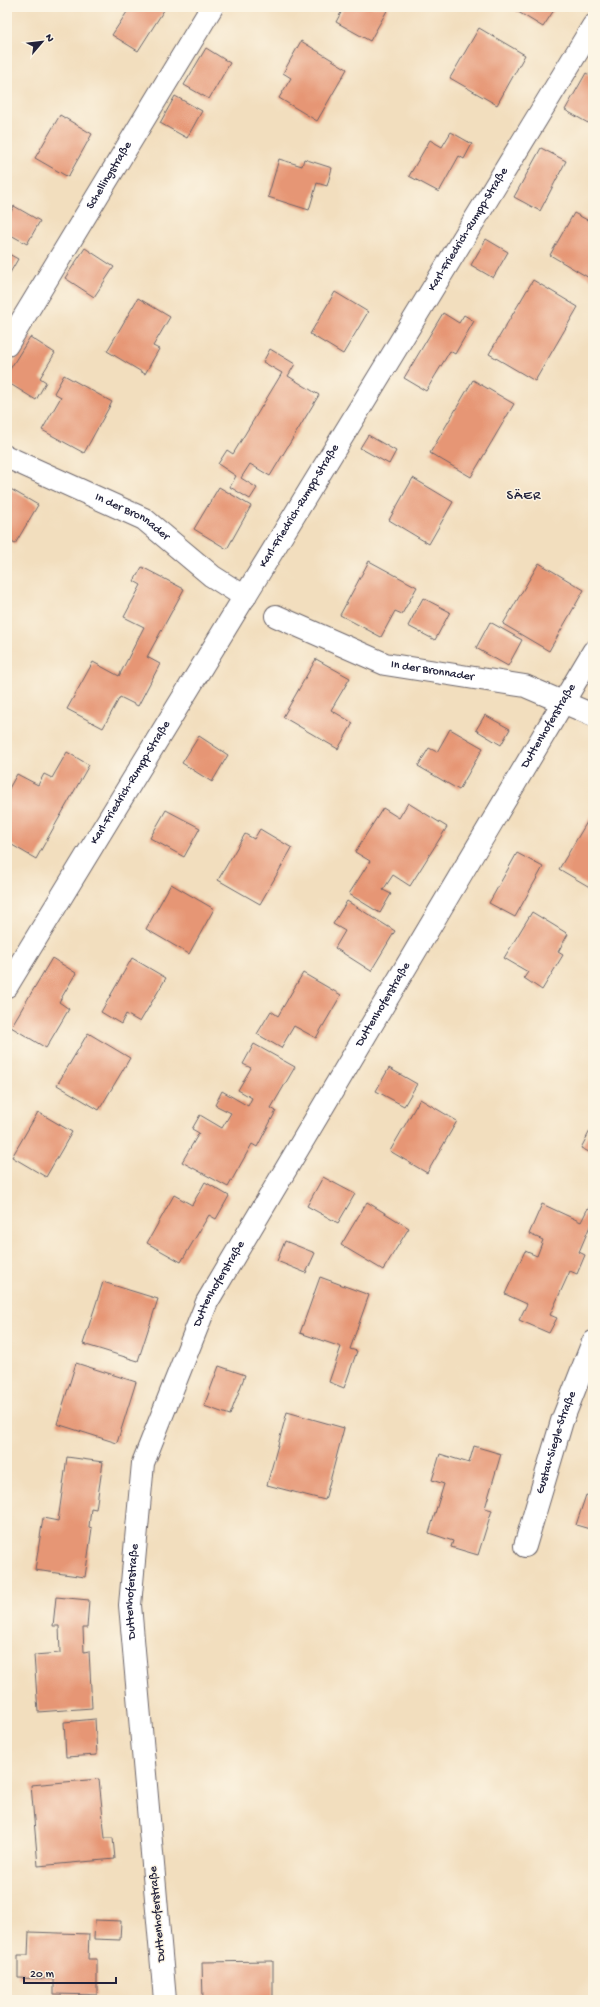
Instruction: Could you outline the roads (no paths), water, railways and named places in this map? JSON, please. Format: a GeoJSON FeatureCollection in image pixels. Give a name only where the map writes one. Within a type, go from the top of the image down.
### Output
{"type":"FeatureCollection","features":[{"type":"Feature","properties":{"kind":"street","name":"Schellingstraße"},"geometry":{"type":"LineString","coordinates":[[7,345],[212,7]]}},
{"type":"Feature","properties":{"kind":"street","name":"Karl-Friedrich-Rumpp-Straße"},"geometry":{"type":"LineString","coordinates":[[7,986],[593,26]]}},
{"type":"Feature","properties":{"kind":"street","name":"In der Bronnader"},"geometry":{"type":"LineString","coordinates":[[7,457],[144,519],[212,576],[245,597]]}},
{"type":"Feature","properties":{"kind":"street","name":"In der Bronnader"},"geometry":{"type":"LineString","coordinates":[[276,616],[385,664],[525,686],[593,715]]}},
{"type":"Feature","properties":{"kind":"street","name":"Duttenhoferstraße"},"geometry":{"type":"LineString","coordinates":[[165,2000],[130,1605],[144,1463],[207,1302],[593,652]]}},
{"type":"Feature","properties":{"kind":"street","name":"Gustav-Siegle-Straße"},"geometry":{"type":"LineString","coordinates":[[525,1546],[562,1421],[593,1342]]}},
{"type":"Feature","properties":{"kind":"district","name":"SÄER"},"geometry":{"type":"Point","coordinates":[524,496]}}]}
